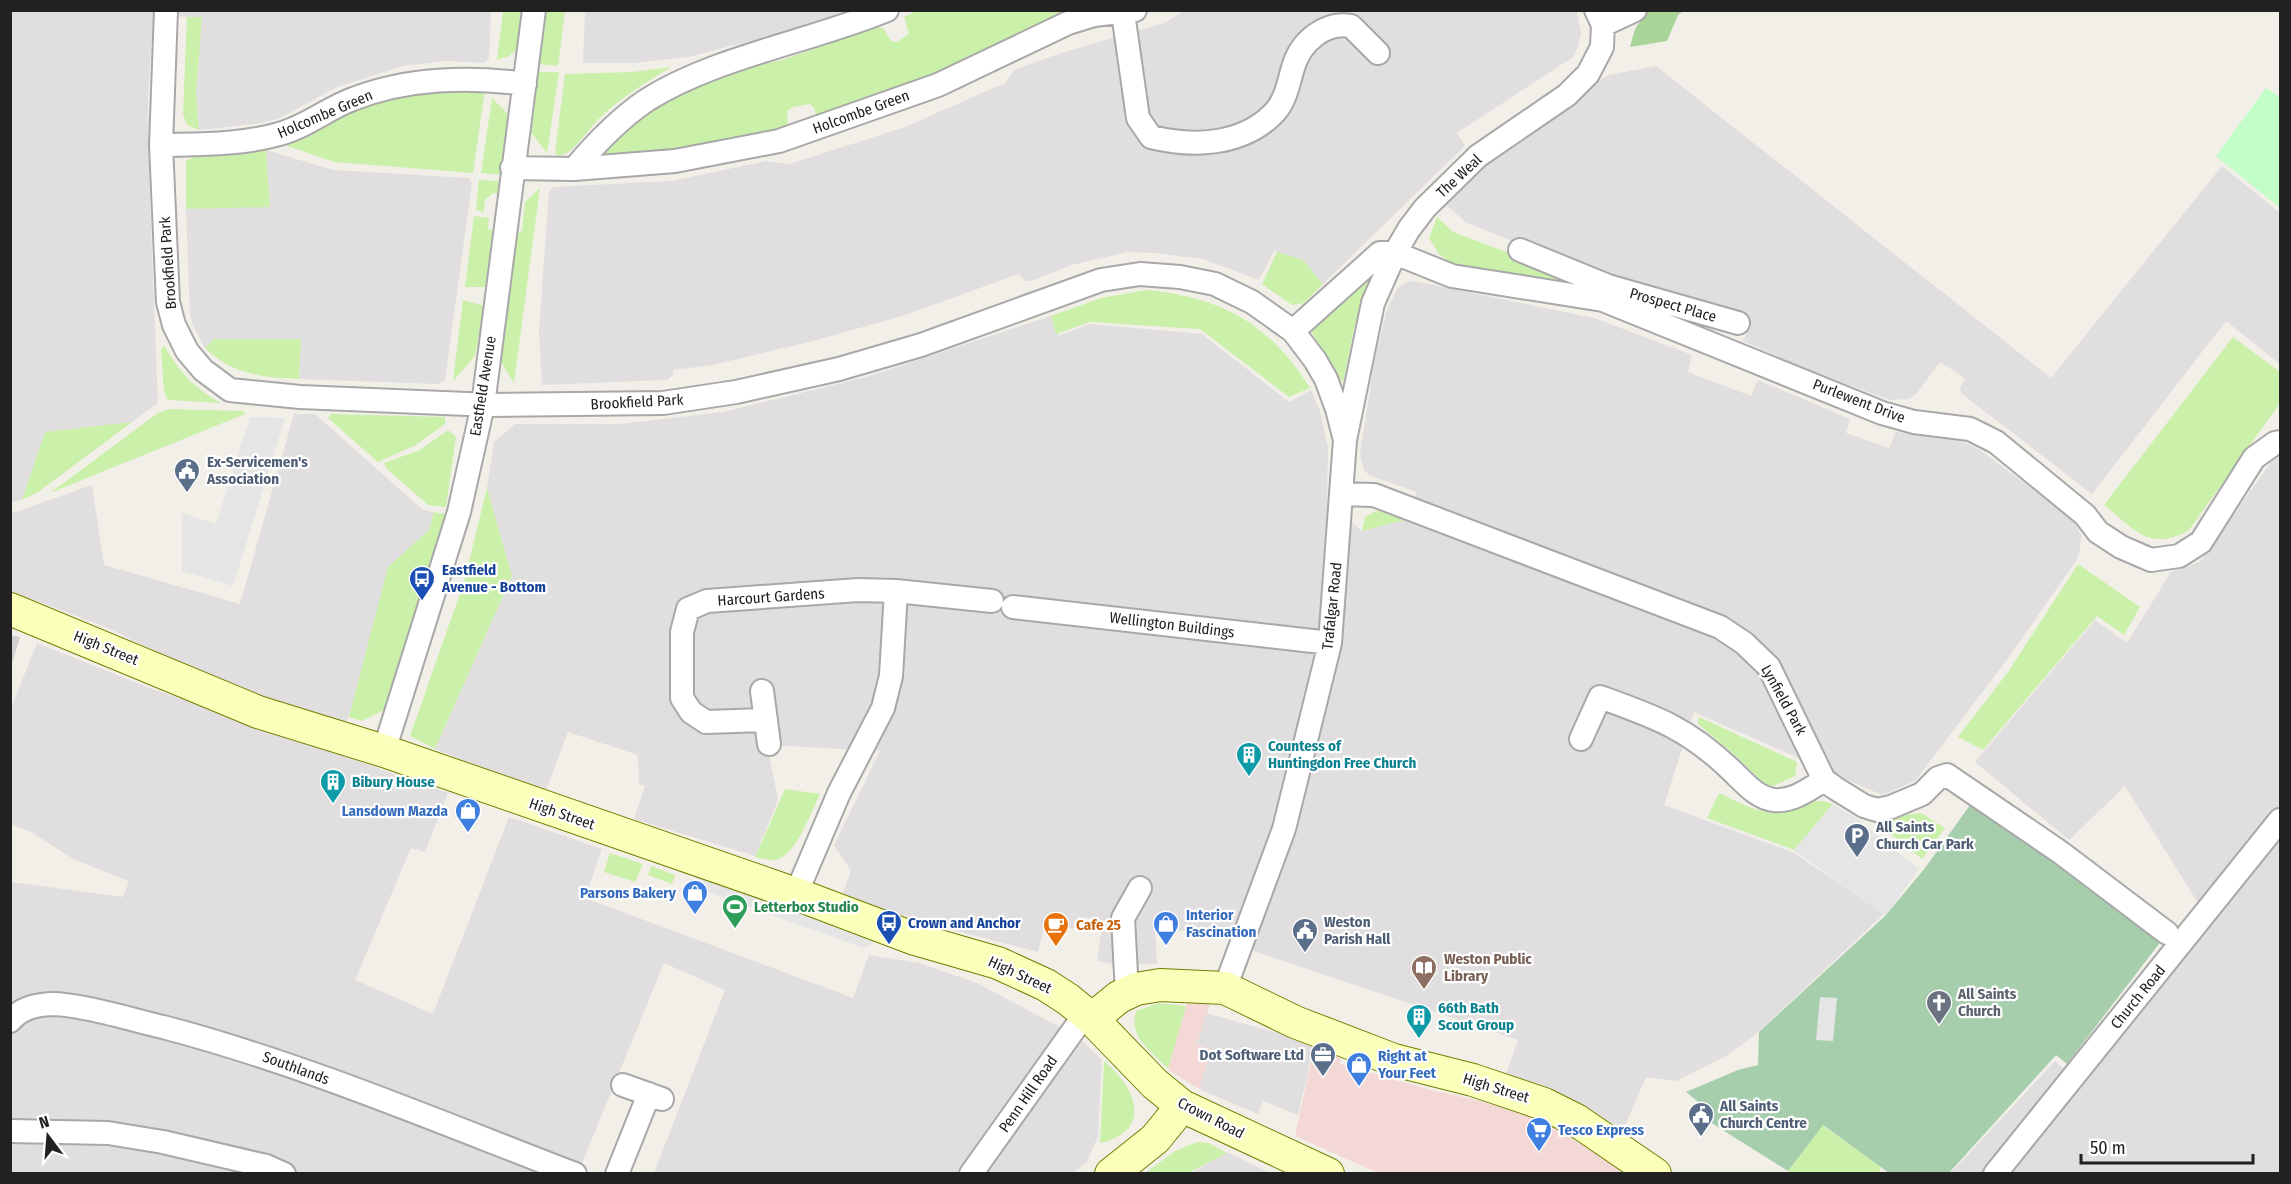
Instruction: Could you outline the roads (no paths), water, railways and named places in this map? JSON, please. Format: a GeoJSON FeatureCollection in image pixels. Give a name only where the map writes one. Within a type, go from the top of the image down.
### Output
{"type":"FeatureCollection","features":[{"type":"Feature","properties":{"kind":"street","name":"Brookfield Park"},"geometry":{"type":"LineString","coordinates":[[166,10],[161,145],[168,302],[174,325],[187,351],[203,370],[230,390],[269,395],[483,405],[663,403],[736,392],[839,369],[911,348],[1101,280],[1140,274],[1215,284],[1252,302],[1293,331],[1315,360],[1326,380],[1345,440]]}},
{"type":"Feature","properties":{"kind":"street","name":"Eastfield Avenue"},"geometry":{"type":"LineString","coordinates":[[384,751],[459,512],[483,405],[534,10]]}},
{"type":"Feature","properties":{"kind":"street"},"geometry":{"type":"LineString","coordinates":[[574,169],[597,142],[647,101],[674,87],[730,64],[852,25],[887,10]]}},
{"type":"Feature","properties":{"kind":"street"},"geometry":{"type":"LineString","coordinates":[[1600,18],[1635,10]]}},
{"type":"Feature","properties":{"kind":"street","name":"Holcombe Green"},"geometry":{"type":"LineString","coordinates":[[512,168],[574,169],[675,161],[779,141],[938,85],[1068,23],[1094,15],[1129,12]]}},
{"type":"Feature","properties":{"kind":"street"},"geometry":{"type":"LineString","coordinates":[[1129,12],[1138,118],[1151,137],[1172,142],[1228,139],[1274,114],[1286,96],[1293,66],[1303,49],[1315,35],[1333,25],[1351,26],[1378,52]]}},
{"type":"Feature","properties":{"kind":"street","name":"The Weal"},"geometry":{"type":"LineString","coordinates":[[1395,253],[1425,208],[1478,156],[1566,95],[1588,74],[1602,47],[1600,18]]}},
{"type":"Feature","properties":{"kind":"street","name":"Holcombe Green"},"geometry":{"type":"LineString","coordinates":[[161,145],[221,144],[258,140],[282,134],[352,99],[420,82],[489,80],[525,84]]}},
{"type":"Feature","properties":{"kind":"street","name":"Prospect Place"},"geometry":{"type":"LineString","coordinates":[[1520,250],[1605,293],[1738,323]]}},
{"type":"Feature","properties":{"kind":"street"},"geometry":{"type":"LineString","coordinates":[[1293,331],[1370,259],[1380,253],[1395,253]]}},
{"type":"Feature","properties":{"kind":"street","name":"Purlewent Drive"},"geometry":{"type":"LineString","coordinates":[[1395,253],[1452,276],[1605,293],[1882,412],[1914,422],[1970,429],[1996,442],[2085,515],[2098,532],[2121,547],[2151,560],[2179,556],[2201,542],[2254,458],[2275,442],[2280,442]]}},
{"type":"Feature","properties":{"kind":"street","name":"Trafalgar Road"},"geometry":{"type":"LineString","coordinates":[[1225,988],[1284,829],[1330,644],[1345,440],[1370,314],[1395,253]]}},
{"type":"Feature","properties":{"kind":"street","name":"Lynfield Park"},"geometry":{"type":"LineString","coordinates":[[1341,494],[1374,495],[1720,627],[1744,643],[1769,668],[1824,780]]}},
{"type":"Feature","properties":{"kind":"street","name":"Harcourt Gardens"},"geometry":{"type":"LineString","coordinates":[[766,720],[706,722],[691,712],[682,698],[682,632],[688,609],[707,601],[858,590],[896,591],[1002,604]]}},
{"type":"Feature","properties":{"kind":"street"},"geometry":{"type":"LineString","coordinates":[[796,894],[839,794],[884,708],[891,676],[896,591]]}},
{"type":"Feature","properties":{"kind":"street","name":"Wellington Buildings"},"geometry":{"type":"LineString","coordinates":[[1002,604],[1330,644]]}},
{"type":"Feature","properties":{"kind":"street","name":"High Street"},"geometry":{"type":"LineString","coordinates":[[19,615],[258,712],[384,751],[796,894],[915,939],[998,963],[1046,985],[1088,1016],[1127,993],[1160,985],[1225,988],[1295,1022],[1394,1060],[1473,1080],[1544,1104],[1576,1120],[1655,1173]]}},
{"type":"Feature","properties":{"kind":"street"},"geometry":{"type":"LineString","coordinates":[[762,691],[769,744]]}},
{"type":"Feature","properties":{"kind":"street"},"geometry":{"type":"LineString","coordinates":[[1581,739],[1600,697],[1668,722],[1694,738],[1756,794],[1773,800],[1792,798],[1824,780],[1864,806],[1877,810],[1891,807],[1922,794],[1938,778],[1947,775],[2139,910],[2167,933]]}},
{"type":"Feature","properties":{"kind":"street","name":"Church Road"},"geometry":{"type":"LineString","coordinates":[[1995,1173],[2280,822]]}},
{"type":"Feature","properties":{"kind":"street"},"geometry":{"type":"LineString","coordinates":[[1127,993],[1123,918],[1140,888]]}},
{"type":"Feature","properties":{"kind":"street","name":"Southlands"},"geometry":{"type":"LineString","coordinates":[[10,1021],[22,1010],[54,1004],[124,1018],[202,1038],[285,1063],[575,1173]]}},
{"type":"Feature","properties":{"kind":"street","name":"Crown Road"},"geometry":{"type":"LineString","coordinates":[[1088,1016],[1155,1084],[1182,1106],[1328,1173]]}},
{"type":"Feature","properties":{"kind":"street","name":"Penn Hill Road"},"geometry":{"type":"LineString","coordinates":[[971,1173],[1088,1016]]}},
{"type":"Feature","properties":{"kind":"street"},"geometry":{"type":"LineString","coordinates":[[618,1173],[656,1097],[623,1085]]}},
{"type":"Feature","properties":{"kind":"street"},"geometry":{"type":"LineString","coordinates":[[1111,1173],[1155,1138],[1182,1106]]}},
{"type":"Feature","properties":{"kind":"street"},"geometry":{"type":"LineString","coordinates":[[10,1131],[108,1133],[163,1142],[284,1173]]}},
{"type":"Feature","properties":{"kind":"place","name":"Ex-Servicemen's Association"},"geometry":{"type":"Point","coordinates":[187,494]}},
{"type":"Feature","properties":{"kind":"place","name":"Eastfield Avenue - Bottom"},"geometry":{"type":"Point","coordinates":[422,602]}},
{"type":"Feature","properties":{"kind":"place","name":"Countess of Huntingdon Free Church"},"geometry":{"type":"Point","coordinates":[1249,778]}},
{"type":"Feature","properties":{"kind":"place","name":"Bibury House"},"geometry":{"type":"Point","coordinates":[333,805]}},
{"type":"Feature","properties":{"kind":"place","name":"Lansdown Mazda"},"geometry":{"type":"Point","coordinates":[468,834]}},
{"type":"Feature","properties":{"kind":"place","name":"All Saints Church Car Park"},"geometry":{"type":"Point","coordinates":[1857,859]}},
{"type":"Feature","properties":{"kind":"place","name":"Parsons Bakery"},"geometry":{"type":"Point","coordinates":[695,916]}},
{"type":"Feature","properties":{"kind":"place","name":"Letterbox Studio"},"geometry":{"type":"Point","coordinates":[735,930]}},
{"type":"Feature","properties":{"kind":"place","name":"Crown and Anchor"},"geometry":{"type":"Point","coordinates":[889,946]}},
{"type":"Feature","properties":{"kind":"place","name":"Interior Fascination"},"geometry":{"type":"Point","coordinates":[1166,947]}},
{"type":"Feature","properties":{"kind":"place","name":"Cafe 25"},"geometry":{"type":"Point","coordinates":[1056,948]}},
{"type":"Feature","properties":{"kind":"place","name":"Weston Parish Hall"},"geometry":{"type":"Point","coordinates":[1305,954]}},
{"type":"Feature","properties":{"kind":"place","name":"Weston Public Library"},"geometry":{"type":"Point","coordinates":[1424,991]}},
{"type":"Feature","properties":{"kind":"place","name":"All Saints Church"},"geometry":{"type":"Point","coordinates":[1939,1026]}},
{"type":"Feature","properties":{"kind":"place","name":"66th Bath Scout Group"},"geometry":{"type":"Point","coordinates":[1419,1040]}},
{"type":"Feature","properties":{"kind":"place","name":"Dot Software Ltd"},"geometry":{"type":"Point","coordinates":[1323,1078]}},
{"type":"Feature","properties":{"kind":"place","name":"Right at Your Feet"},"geometry":{"type":"Point","coordinates":[1359,1088]}},
{"type":"Feature","properties":{"kind":"place","name":"All Saints Church Centre"},"geometry":{"type":"Point","coordinates":[1701,1138]}},
{"type":"Feature","properties":{"kind":"place","name":"Tesco Express"},"geometry":{"type":"Point","coordinates":[1539,1153]}}]}
